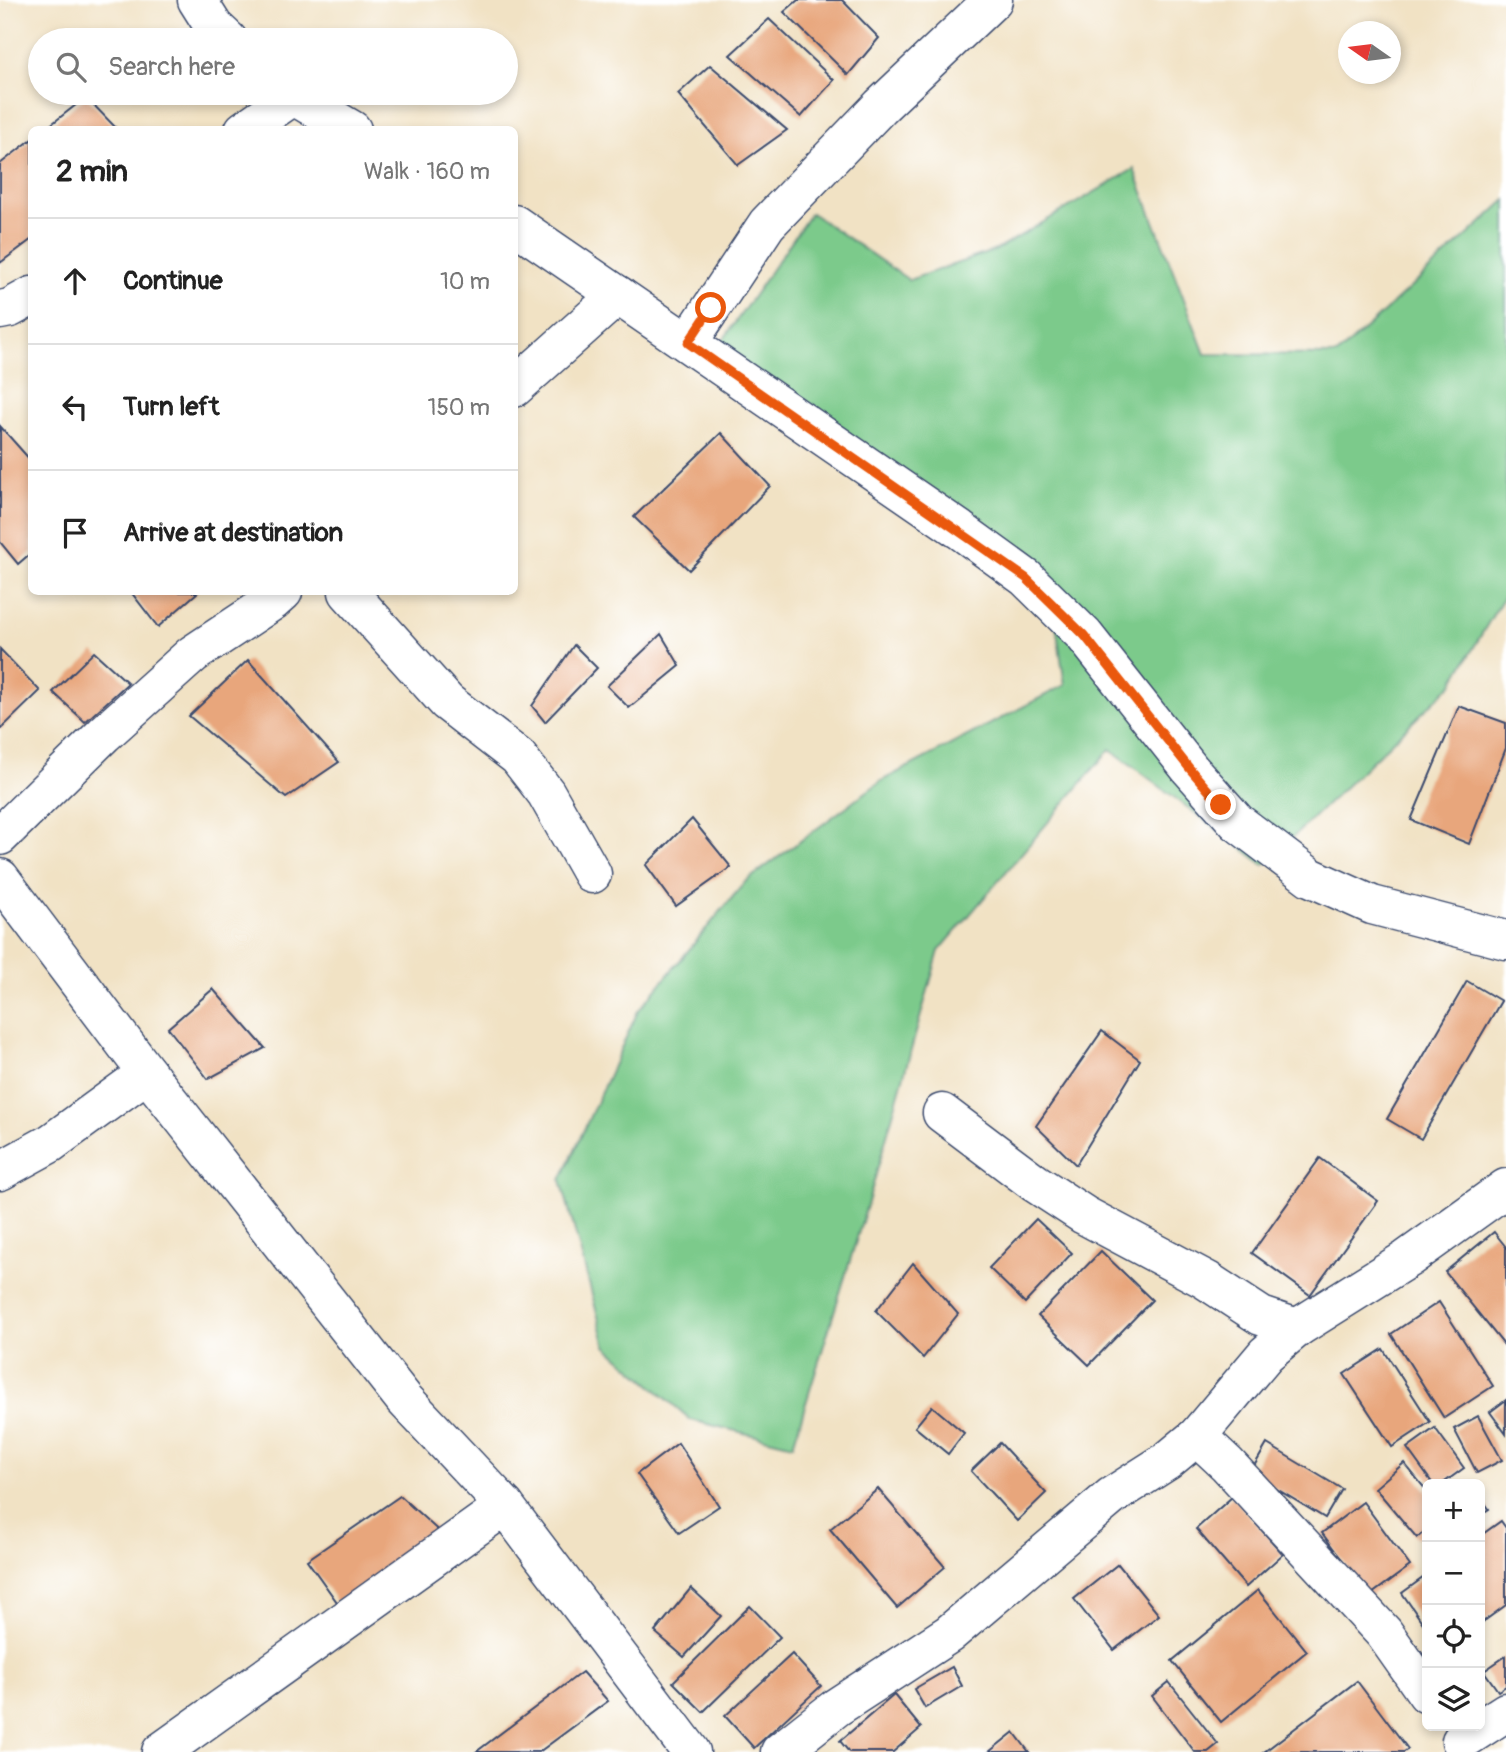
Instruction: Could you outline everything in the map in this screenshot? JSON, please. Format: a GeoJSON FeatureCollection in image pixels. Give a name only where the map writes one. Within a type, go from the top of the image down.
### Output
{"type":"FeatureCollection","features":[{"type":"Feature","properties":{"kind":"street"},"geometry":{"type":"LineString","coordinates":[[197,0],[216,28]]}},
{"type":"Feature","properties":{"kind":"street"},"geometry":{"type":"LineString","coordinates":[[688,343],[767,224],[881,106],[993,0]]}},
{"type":"Feature","properties":{"kind":"street"},"geometry":{"type":"LineString","coordinates":[[249,126],[277,105]]}},
{"type":"Feature","properties":{"kind":"street"},"geometry":{"type":"LineString","coordinates":[[310,105],[345,126]]}},
{"type":"Feature","properties":{"kind":"street"},"geometry":{"type":"LineString","coordinates":[[518,227],[1026,578],[1084,635],[1190,769],[1237,822],[1310,877],[1373,905],[1506,940]]}},
{"type":"Feature","properties":{"kind":"street"},"geometry":{"type":"LineString","coordinates":[[518,384],[618,295]]}},
{"type":"Feature","properties":{"kind":"street"},"geometry":{"type":"LineString","coordinates":[[0,310],[28,298]]}},
{"type":"Feature","properties":{"kind":"street"},"geometry":{"type":"LineString","coordinates":[[0,836],[104,734],[193,654],[280,595]]}},
{"type":"Feature","properties":{"kind":"street"},"geometry":{"type":"LineString","coordinates":[[351,595],[447,702],[518,757],[546,793],[592,874]]}},
{"type":"Feature","properties":{"kind":"street"},"geometry":{"type":"LineString","coordinates":[[0,878],[147,1073],[404,1399],[505,1506],[691,1752]]}},
{"type":"Feature","properties":{"kind":"street"},"geometry":{"type":"LineString","coordinates":[[0,1171],[51,1143],[147,1073]]}},
{"type":"Feature","properties":{"kind":"street"},"geometry":{"type":"LineString","coordinates":[[942,1113],[1074,1209],[1206,1280],[1261,1316],[1297,1328]]}},
{"type":"Feature","properties":{"kind":"street"},"geometry":{"type":"LineString","coordinates":[[780,1752],[837,1707],[949,1634],[1112,1496],[1167,1461],[1197,1436],[1266,1354],[1297,1328],[1407,1259],[1506,1188]]}},
{"type":"Feature","properties":{"kind":"street"},"geometry":{"type":"LineString","coordinates":[[1261,1316],[1266,1354]]}},
{"type":"Feature","properties":{"kind":"street"},"geometry":{"type":"LineString","coordinates":[[1197,1436],[1227,1464],[1384,1633],[1422,1687]]}},
{"type":"Feature","properties":{"kind":"street"},"geometry":{"type":"LineString","coordinates":[[161,1752],[505,1506]]}},
{"type":"Feature","properties":{"kind":"street"},"geometry":{"type":"LineString","coordinates":[[1459,1740],[1506,1712]]}},
{"type":"Feature","properties":{"kind":"green space"},"geometry":{"type":"Polygon","coordinates":[[[1134,169],[1205,354],[1337,355],[1506,200],[1506,593],[1452,684],[1264,865],[1110,749],[939,951],[869,1199],[793,1445],[691,1420],[606,1346],[561,1180],[638,1011],[745,882],[881,781],[1065,685],[1049,578],[712,356],[811,213],[909,280],[996,250],[1134,169]]]}},
{"type":"Feature","properties":{"kind":"building"},"geometry":{"type":"Polygon","coordinates":[[[798,0],[842,0],[879,38],[848,75],[784,12],[798,0]]]}},
{"type":"Feature","properties":{"kind":"building"},"geometry":{"type":"Polygon","coordinates":[[[769,19],[834,80],[801,117],[730,55],[769,19]]]}},
{"type":"Feature","properties":{"kind":"building"},"geometry":{"type":"Polygon","coordinates":[[[710,65],[787,130],[738,165],[678,94],[710,65]]]}},
{"type":"Feature","properties":{"kind":"building"},"geometry":{"type":"Polygon","coordinates":[[[76,105],[94,105],[114,126],[49,126],[76,105]]]}},
{"type":"Feature","properties":{"kind":"building"},"geometry":{"type":"Polygon","coordinates":[[[28,142],[28,242],[0,263],[0,164],[28,142]]]}},
{"type":"Feature","properties":{"kind":"building"},"geometry":{"type":"Polygon","coordinates":[[[0,426],[28,458],[28,555],[18,564],[0,542],[0,426]]]}},
{"type":"Feature","properties":{"kind":"building"},"geometry":{"type":"Polygon","coordinates":[[[721,433],[770,486],[689,570],[634,517],[721,433]]]}},
{"type":"Feature","properties":{"kind":"building"},"geometry":{"type":"Polygon","coordinates":[[[133,595],[195,595],[158,627],[133,595]]]}},
{"type":"Feature","properties":{"kind":"building"},"geometry":{"type":"Polygon","coordinates":[[[661,634],[680,666],[629,708],[607,686],[661,634]]]}},
{"type":"Feature","properties":{"kind":"building"},"geometry":{"type":"Polygon","coordinates":[[[574,645],[597,668],[545,722],[532,706],[574,645]]]}},
{"type":"Feature","properties":{"kind":"building"},"geometry":{"type":"Polygon","coordinates":[[[0,649],[40,691],[0,730],[0,649]]]}},
{"type":"Feature","properties":{"kind":"building"},"geometry":{"type":"Polygon","coordinates":[[[94,652],[128,683],[85,722],[53,692],[94,652]]]}},
{"type":"Feature","properties":{"kind":"building"},"geometry":{"type":"Polygon","coordinates":[[[248,660],[339,762],[286,798],[189,716],[248,660]]]}},
{"type":"Feature","properties":{"kind":"building"},"geometry":{"type":"Polygon","coordinates":[[[1459,706],[1506,723],[1506,748],[1469,844],[1411,820],[1459,706]]]}},
{"type":"Feature","properties":{"kind":"building"},"geometry":{"type":"Polygon","coordinates":[[[692,819],[731,867],[676,906],[646,865],[692,819]]]}},
{"type":"Feature","properties":{"kind":"building"},"geometry":{"type":"Polygon","coordinates":[[[1467,981],[1501,1001],[1421,1139],[1387,1119],[1467,981]]]}},
{"type":"Feature","properties":{"kind":"building"},"geometry":{"type":"Polygon","coordinates":[[[213,989],[265,1048],[208,1079],[168,1028],[213,989]]]}},
{"type":"Feature","properties":{"kind":"building"},"geometry":{"type":"Polygon","coordinates":[[[1102,1031],[1140,1060],[1076,1165],[1036,1126],[1102,1031]]]}},
{"type":"Feature","properties":{"kind":"building"},"geometry":{"type":"Polygon","coordinates":[[[1320,1158],[1378,1201],[1310,1295],[1252,1253],[1320,1158]]]}},
{"type":"Feature","properties":{"kind":"building"},"geometry":{"type":"Polygon","coordinates":[[[1036,1219],[1072,1253],[1025,1303],[989,1268],[1036,1219]]]}},
{"type":"Feature","properties":{"kind":"building"},"geometry":{"type":"Polygon","coordinates":[[[1494,1232],[1506,1247],[1504,1345],[1445,1272],[1494,1232]]]}},
{"type":"Feature","properties":{"kind":"building"},"geometry":{"type":"Polygon","coordinates":[[[1101,1251],[1152,1300],[1089,1365],[1038,1316],[1101,1251]]]}},
{"type":"Feature","properties":{"kind":"building"},"geometry":{"type":"Polygon","coordinates":[[[913,1263],[958,1314],[923,1358],[876,1311],[913,1263]]]}},
{"type":"Feature","properties":{"kind":"building"},"geometry":{"type":"Polygon","coordinates":[[[1439,1302],[1493,1386],[1444,1418],[1391,1334],[1439,1302]]]}},
{"type":"Feature","properties":{"kind":"building"},"geometry":{"type":"Polygon","coordinates":[[[1383,1349],[1430,1422],[1392,1447],[1344,1374],[1383,1349]]]}},
{"type":"Feature","properties":{"kind":"building"},"geometry":{"type":"Polygon","coordinates":[[[1506,1400],[1506,1434],[1490,1412],[1506,1400]]]}},
{"type":"Feature","properties":{"kind":"building"},"geometry":{"type":"Polygon","coordinates":[[[932,1406],[964,1433],[948,1454],[915,1427],[932,1406]]]}},
{"type":"Feature","properties":{"kind":"building"},"geometry":{"type":"Polygon","coordinates":[[[1478,1416],[1502,1460],[1477,1473],[1454,1429],[1478,1416]]]}},
{"type":"Feature","properties":{"kind":"building"},"geometry":{"type":"Polygon","coordinates":[[[1435,1428],[1464,1468],[1449,1479],[1429,1479],[1407,1448],[1435,1428]]]}},
{"type":"Feature","properties":{"kind":"building"},"geometry":{"type":"Polygon","coordinates":[[[678,1443],[719,1506],[679,1533],[637,1474],[678,1443]]]}},
{"type":"Feature","properties":{"kind":"building"},"geometry":{"type":"Polygon","coordinates":[[[1000,1443],[1046,1493],[1017,1521],[971,1471],[1000,1443]]]}},
{"type":"Feature","properties":{"kind":"building"},"geometry":{"type":"Polygon","coordinates":[[[1267,1444],[1342,1489],[1325,1518],[1250,1473],[1267,1444]]]}},
{"type":"Feature","properties":{"kind":"building"},"geometry":{"type":"Polygon","coordinates":[[[1404,1463],[1422,1485],[1422,1534],[1417,1538],[1375,1488],[1404,1463]]]}},
{"type":"Feature","properties":{"kind":"building"},"geometry":{"type":"Polygon","coordinates":[[[878,1489],[945,1567],[897,1608],[830,1529],[878,1489]]]}},
{"type":"Feature","properties":{"kind":"building"},"geometry":{"type":"Polygon","coordinates":[[[400,1496],[443,1535],[342,1609],[307,1560],[400,1496]]]}},
{"type":"Feature","properties":{"kind":"building"},"geometry":{"type":"Polygon","coordinates":[[[1232,1497],[1283,1554],[1246,1587],[1196,1529],[1232,1497]]]}},
{"type":"Feature","properties":{"kind":"building"},"geometry":{"type":"Polygon","coordinates":[[[1363,1502],[1410,1566],[1369,1596],[1322,1533],[1363,1502]]]}},
{"type":"Feature","properties":{"kind":"building"},"geometry":{"type":"Polygon","coordinates":[[[1501,1521],[1506,1528],[1506,1605],[1485,1620],[1485,1542],[1485,1532],[1501,1521]]]}},
{"type":"Feature","properties":{"kind":"building"},"geometry":{"type":"Polygon","coordinates":[[[1118,1564],[1159,1615],[1114,1650],[1074,1599],[1118,1564]]]}},
{"type":"Feature","properties":{"kind":"building"},"geometry":{"type":"Polygon","coordinates":[[[1422,1579],[1422,1622],[1402,1593],[1422,1579]]]}},
{"type":"Feature","properties":{"kind":"building"},"geometry":{"type":"Polygon","coordinates":[[[691,1588],[721,1616],[684,1657],[655,1632],[691,1588]]]}},
{"type":"Feature","properties":{"kind":"building"},"geometry":{"type":"Polygon","coordinates":[[[1258,1590],[1307,1651],[1221,1722],[1172,1661],[1258,1590]]]}},
{"type":"Feature","properties":{"kind":"building"},"geometry":{"type":"Polygon","coordinates":[[[750,1606],[780,1637],[703,1712],[673,1682],[750,1606]]]}},
{"type":"Feature","properties":{"kind":"building"},"geometry":{"type":"Polygon","coordinates":[[[792,1654],[821,1686],[754,1748],[725,1716],[792,1654]]]}},
{"type":"Feature","properties":{"kind":"building"},"geometry":{"type":"Polygon","coordinates":[[[1506,1656],[1506,1686],[1498,1691],[1485,1670],[1506,1656]]]}},
{"type":"Feature","properties":{"kind":"building"},"geometry":{"type":"Polygon","coordinates":[[[952,1667],[962,1686],[925,1708],[914,1689],[952,1667]]]}},
{"type":"Feature","properties":{"kind":"building"},"geometry":{"type":"Polygon","coordinates":[[[582,1672],[608,1701],[539,1752],[476,1752],[582,1672]]]}},
{"type":"Feature","properties":{"kind":"building"},"geometry":{"type":"Polygon","coordinates":[[[1357,1681],[1408,1749],[1404,1752],[1264,1752],[1357,1681]]]}},
{"type":"Feature","properties":{"kind":"building"},"geometry":{"type":"Polygon","coordinates":[[[1169,1682],[1218,1744],[1208,1752],[1195,1752],[1152,1696],[1169,1682]]]}},
{"type":"Feature","properties":{"kind":"building"},"geometry":{"type":"Polygon","coordinates":[[[894,1695],[921,1728],[893,1752],[849,1752],[840,1741],[894,1695]]]}},
{"type":"Feature","properties":{"kind":"building"},"geometry":{"type":"Polygon","coordinates":[[[1014,1732],[1029,1752],[989,1752],[1014,1732]]]}},
{"type":"Feature","properties":{"kind":"route"},"geometry":{"type":"LineString","coordinates":[[711,308],[688,343],[1026,578],[1084,635],[1221,805]]}}]}
